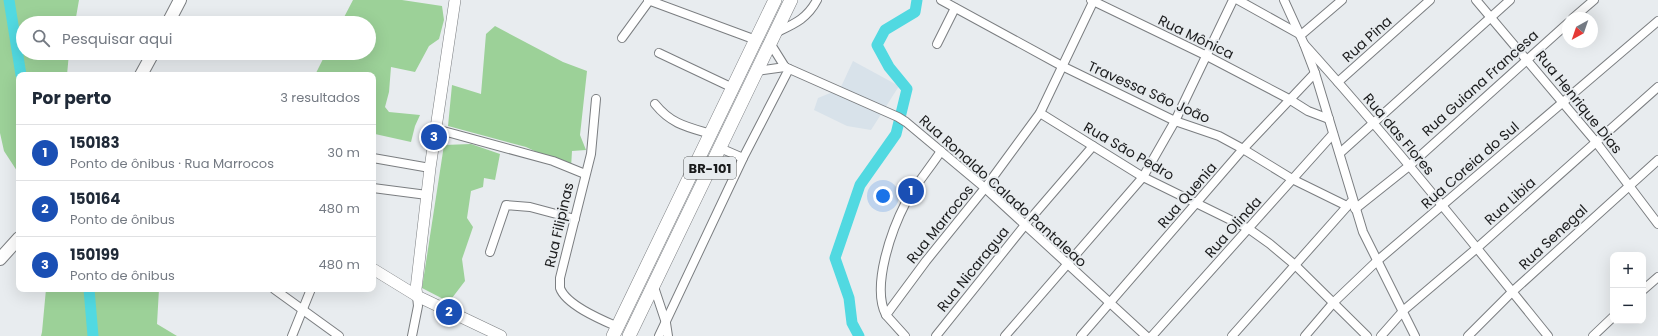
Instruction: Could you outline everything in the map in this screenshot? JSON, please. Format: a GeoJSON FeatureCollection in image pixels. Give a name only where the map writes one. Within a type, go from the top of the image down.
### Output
{"type":"FeatureCollection","features":[{"type":"Feature","properties":{"kind":"highway","name":"BR-101"},"geometry":{"type":"LineString","coordinates":[[616,331],[775,0]]}},
{"type":"Feature","properties":{"kind":"highway","name":"BR-101"},"geometry":{"type":"LineString","coordinates":[[629,336],[654,287],[791,0]]}},
{"type":"Feature","properties":{"kind":"main road"},"geometry":{"type":"LineString","coordinates":[[172,16],[180,0]]}},
{"type":"Feature","properties":{"kind":"main road"},"geometry":{"type":"LineString","coordinates":[[417,296],[416,289],[430,168],[455,0]]}},
{"type":"Feature","properties":{"kind":"main road"},"geometry":{"type":"LineString","coordinates":[[143,72],[149,60]]}},
{"type":"Feature","properties":{"kind":"main road"},"geometry":{"type":"LineString","coordinates":[[0,259],[16,241]]}},
{"type":"Feature","properties":{"kind":"main road"},"geometry":{"type":"LineString","coordinates":[[376,271],[417,296],[501,336]]}},
{"type":"Feature","properties":{"kind":"street"},"geometry":{"type":"LineString","coordinates":[[622,38],[649,0],[756,40]]}},
{"type":"Feature","properties":{"kind":"street"},"geometry":{"type":"LineString","coordinates":[[787,68],[773,38],[804,17],[817,0]]}},
{"type":"Feature","properties":{"kind":"street","name":"Travessa São João"},"geometry":{"type":"LineString","coordinates":[[941,0],[1062,66],[1175,121],[1219,136],[1243,149],[1292,180],[1351,205]]}},
{"type":"Feature","properties":{"kind":"street"},"geometry":{"type":"LineString","coordinates":[[1005,336],[1143,177],[1175,121],[1205,55],[1233,0]]}},
{"type":"Feature","properties":{"kind":"street"},"geometry":{"type":"LineString","coordinates":[[1238,0],[1300,35]]}},
{"type":"Feature","properties":{"kind":"street"},"geometry":{"type":"LineString","coordinates":[[1284,0],[1304,44],[1315,73],[1340,153],[1351,205],[1377,261],[1404,310],[1415,336]]}},
{"type":"Feature","properties":{"kind":"street"},"geometry":{"type":"LineString","coordinates":[[1300,35],[1342,0]]}},
{"type":"Feature","properties":{"kind":"street","name":"Rua Pina"},"geometry":{"type":"LineString","coordinates":[[1338,82],[1430,0]]}},
{"type":"Feature","properties":{"kind":"street","name":"Rua Henrique Dias"},"geometry":{"type":"LineString","coordinates":[[1476,0],[1492,16],[1596,142],[1658,224]]}},
{"type":"Feature","properties":{"kind":"street"},"geometry":{"type":"LineString","coordinates":[[1340,153],[1510,0]]}},
{"type":"Feature","properties":{"kind":"street"},"geometry":{"type":"LineString","coordinates":[[1581,12],[1594,0]]}},
{"type":"Feature","properties":{"kind":"street","name":"Rua Mônica"},"geometry":{"type":"LineString","coordinates":[[1093,1],[1205,55],[1289,99],[1308,111],[1329,119]]}},
{"type":"Feature","properties":{"kind":"street","name":"Rua Marrocos"},"geometry":{"type":"LineString","coordinates":[[886,315],[926,261],[985,188],[1040,113],[1093,1]]}},
{"type":"Feature","properties":{"kind":"street"},"geometry":{"type":"LineString","coordinates":[[937,44],[955,8]]}},
{"type":"Feature","properties":{"kind":"street","name":"Rua Coreia do Sul"},"geometry":{"type":"LineString","coordinates":[[1305,336],[1334,302],[1377,261],[1658,21]]}},
{"type":"Feature","properties":{"kind":"street","name":"Rua Guiana Francesa"},"geometry":{"type":"LineString","coordinates":[[1232,336],[1351,205],[1409,166],[1562,28]]}},
{"type":"Feature","properties":{"kind":"street","name":"Rua das Flores"},"geometry":{"type":"LineString","coordinates":[[1304,44],[1443,206],[1548,336]]}},
{"type":"Feature","properties":{"kind":"street"},"geometry":{"type":"LineString","coordinates":[[659,53],[733,88]]}},
{"type":"Feature","properties":{"kind":"street"},"geometry":{"type":"LineString","coordinates":[[757,71],[787,68]]}},
{"type":"Feature","properties":{"kind":"street"},"geometry":{"type":"LineString","coordinates":[[659,336],[787,68]]}},
{"type":"Feature","properties":{"kind":"street","name":"Rua Ronaldo Calado Pantaleao"},"geometry":{"type":"LineString","coordinates":[[787,68],[898,117],[906,122],[985,188],[1146,336]]}},
{"type":"Feature","properties":{"kind":"street","name":"Rua Quenia"},"geometry":{"type":"LineString","coordinates":[[1081,336],[1198,203],[1243,149],[1315,73]]}},
{"type":"Feature","properties":{"kind":"street","name":"Rua Libia"},"geometry":{"type":"LineString","coordinates":[[1381,336],[1404,310],[1658,87]]}},
{"type":"Feature","properties":{"kind":"street","name":"Rua Filipinas"},"geometry":{"type":"LineString","coordinates":[[596,99],[591,154],[560,278],[560,288],[564,295],[574,304],[616,331]]}},
{"type":"Feature","properties":{"kind":"street"},"geometry":{"type":"LineString","coordinates":[[655,104],[663,115],[673,121],[711,134]]}},
{"type":"Feature","properties":{"kind":"street","name":"Rua São Pedro"},"geometry":{"type":"LineString","coordinates":[[1040,113],[1143,177],[1249,229],[1295,265],[1367,336]]}},
{"type":"Feature","properties":{"kind":"street"},"geometry":{"type":"LineString","coordinates":[[436,129],[553,161],[585,174]]}},
{"type":"Feature","properties":{"kind":"street","name":"Rua Olinda"},"geometry":{"type":"LineString","coordinates":[[1152,336],[1333,134]]}},
{"type":"Feature","properties":{"kind":"street","name":"Rua Nicaragua"},"geometry":{"type":"LineString","coordinates":[[936,336],[1025,226],[1093,146]]}},
{"type":"Feature","properties":{"kind":"street"},"geometry":{"type":"LineString","coordinates":[[720,148],[743,158]]}},
{"type":"Feature","properties":{"kind":"street","name":"Rua Marrocos"},"geometry":{"type":"LineString","coordinates":[[905,336],[886,315],[881,302],[886,254],[899,218],[907,202],[941,151]]}},
{"type":"Feature","properties":{"kind":"street"},"geometry":{"type":"LineString","coordinates":[[376,159],[430,168]]}},
{"type":"Feature","properties":{"kind":"street","name":"Rua Senegal"},"geometry":{"type":"LineString","coordinates":[[1468,336],[1512,292],[1658,160]]}},
{"type":"Feature","properties":{"kind":"street"},"geometry":{"type":"LineString","coordinates":[[376,188],[428,195]]}},
{"type":"Feature","properties":{"kind":"street"},"geometry":{"type":"LineString","coordinates":[[490,252],[506,205],[530,206],[575,218]]}},
{"type":"Feature","properties":{"kind":"street"},"geometry":{"type":"LineString","coordinates":[[1645,288],[1658,277]]}},
{"type":"Feature","properties":{"kind":"street"},"geometry":{"type":"LineString","coordinates":[[654,287],[666,323],[668,336]]}},
{"type":"Feature","properties":{"kind":"street"},"geometry":{"type":"LineString","coordinates":[[278,292],[339,336]]}},
{"type":"Feature","properties":{"kind":"street"},"geometry":{"type":"LineString","coordinates":[[292,336],[310,292]]}},
{"type":"Feature","properties":{"kind":"street"},"geometry":{"type":"LineString","coordinates":[[412,336],[418,306],[417,296]]}},
{"type":"Feature","properties":{"kind":"street"},"geometry":{"type":"LineString","coordinates":[[1593,336],[1610,321]]}},
{"type":"Feature","properties":{"kind":"shaded area"},"geometry":{"type":"Polygon","coordinates":[[[853,61],[899,86],[871,130],[847,126],[814,110],[818,98],[840,89],[853,61]]]}},
{"type":"Feature","properties":{"kind":"green space"},"geometry":{"type":"Polygon","coordinates":[[[0,0],[79,0],[76,16],[16,16],[16,60],[68,60],[67,72],[16,72],[16,169],[4,151],[0,133],[0,0]]]}},
{"type":"Feature","properties":{"kind":"green space"},"geometry":{"type":"Polygon","coordinates":[[[353,0],[402,0],[442,6],[444,20],[439,39],[429,46],[415,72],[391,67],[389,92],[385,107],[389,112],[420,115],[415,126],[411,142],[376,134],[376,72],[316,72],[322,60],[376,60],[376,16],[345,16],[353,0]]]}},
{"type":"Feature","properties":{"kind":"green space"},"geometry":{"type":"Polygon","coordinates":[[[495,26],[563,62],[587,71],[580,135],[586,150],[572,151],[571,168],[526,147],[448,126],[452,85],[481,94],[486,34],[495,26]]]}},
{"type":"Feature","properties":{"kind":"green space"},"geometry":{"type":"Polygon","coordinates":[[[471,144],[500,154],[495,180],[484,178],[483,187],[471,191],[467,218],[473,227],[462,259],[465,281],[449,302],[422,288],[444,145],[471,144]]]}},
{"type":"Feature","properties":{"kind":"green space"},"geometry":{"type":"Polygon","coordinates":[[[46,292],[159,292],[157,324],[177,336],[41,336],[46,292]]]}},
{"type":"Feature","properties":{"kind":"waterway"},"geometry":{"type":"LineString","coordinates":[[9,0],[16,44]]}},
{"type":"Feature","properties":{"kind":"waterway"},"geometry":{"type":"LineString","coordinates":[[859,336],[852,323],[849,298],[835,258],[860,185],[896,134],[907,89],[889,67],[877,45],[885,30],[915,12],[917,0]]}},
{"type":"Feature","properties":{"kind":"waterway"},"geometry":{"type":"LineString","coordinates":[[19,60],[21,72]]}},
{"type":"Feature","properties":{"kind":"waterway"},"geometry":{"type":"LineString","coordinates":[[89,292],[93,336]]}},
{"type":"Feature","properties":{"kind":"place","name":"150199"},"geometry":{"type":"Point","coordinates":[434,137]}},
{"type":"Feature","properties":{"kind":"place","name":"150183"},"geometry":{"type":"Point","coordinates":[911,191]}},
{"type":"Feature","properties":{"kind":"place","name":"150164"},"geometry":{"type":"Point","coordinates":[449,312]}}]}
